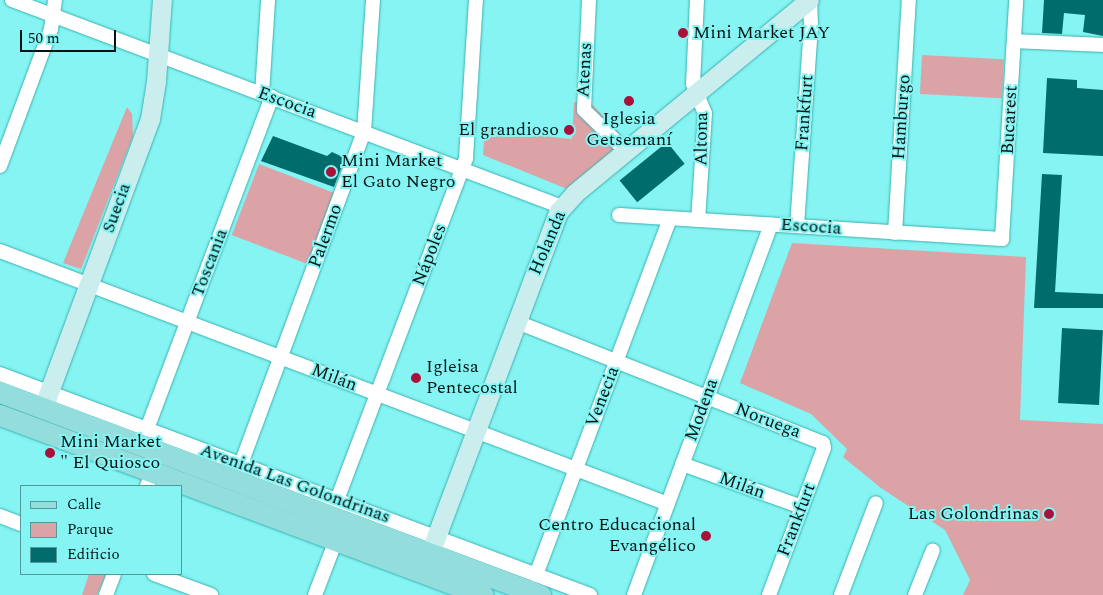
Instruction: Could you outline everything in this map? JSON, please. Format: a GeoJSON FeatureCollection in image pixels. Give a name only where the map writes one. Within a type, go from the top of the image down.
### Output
{"type":"FeatureCollection","features":[{"type":"Feature","properties":{"kind":"main road","name":"Avenida Las Golondrinas"},"geometry":{"type":"LineString","coordinates":[[0,392],[46,400],[433,545],[513,585],[538,585]]}},
{"type":"Feature","properties":{"kind":"main road"},"geometry":{"type":"LineString","coordinates":[[6,418],[29,417],[46,400]]}},
{"type":"Feature","properties":{"kind":"main road"},"geometry":{"type":"LineString","coordinates":[[46,400],[45,421],[55,436]]}},
{"type":"Feature","properties":{"kind":"main road"},"geometry":{"type":"LineString","coordinates":[[6,418],[55,436],[150,479],[168,485]]}},
{"type":"Feature","properties":{"kind":"main road"},"geometry":{"type":"LineString","coordinates":[[182,489],[336,540],[483,595]]}},
{"type":"Feature","properties":{"kind":"main road"},"geometry":{"type":"LineString","coordinates":[[409,568],[422,563],[433,545]]}},
{"type":"Feature","properties":{"kind":"main road"},"geometry":{"type":"LineString","coordinates":[[488,595],[513,585]]}},
{"type":"Feature","properties":{"kind":"street","name":"Escocia"},"geometry":{"type":"LineString","coordinates":[[12,0],[562,207]]}},
{"type":"Feature","properties":{"kind":"street"},"geometry":{"type":"LineString","coordinates":[[0,166],[54,16],[55,0]]}},
{"type":"Feature","properties":{"kind":"street","name":"Suecia"},"geometry":{"type":"LineString","coordinates":[[46,400],[147,129],[158,55],[162,0]]}},
{"type":"Feature","properties":{"kind":"street","name":"Toscania"},"geometry":{"type":"LineString","coordinates":[[147,429],[188,322],[267,95],[268,0]]}},
{"type":"Feature","properties":{"kind":"street","name":"Palermo"},"geometry":{"type":"LineString","coordinates":[[241,464],[282,358],[364,132],[373,0]]}},
{"type":"Feature","properties":{"kind":"street","name":"Nápoles"},"geometry":{"type":"LineString","coordinates":[[337,500],[463,169],[466,158],[476,0]]}},
{"type":"Feature","properties":{"kind":"street","name":"Atenas"},"geometry":{"type":"LineString","coordinates":[[589,0],[584,110],[626,151]]}},
{"type":"Feature","properties":{"kind":"street","name":"Altona"},"geometry":{"type":"LineString","coordinates":[[698,0],[693,84],[705,113],[698,220]]}},
{"type":"Feature","properties":{"kind":"street","name":"Holanda"},"geometry":{"type":"LineString","coordinates":[[433,545],[562,207],[626,151],[810,0]]}},
{"type":"Feature","properties":{"kind":"street","name":"Frankfurt"},"geometry":{"type":"LineString","coordinates":[[797,226],[811,26],[810,0]]}},
{"type":"Feature","properties":{"kind":"street","name":"Hamburgo"},"geometry":{"type":"LineString","coordinates":[[895,233],[909,0]]}},
{"type":"Feature","properties":{"kind":"street","name":"Bucarest"},"geometry":{"type":"LineString","coordinates":[[1002,239],[1016,0]]}},
{"type":"Feature","properties":{"kind":"street"},"geometry":{"type":"LineString","coordinates":[[1014,41],[1103,45]]}},
{"type":"Feature","properties":{"kind":"street","name":"Escocia"},"geometry":{"type":"LineString","coordinates":[[619,215],[1002,239]]}},
{"type":"Feature","properties":{"kind":"street","name":"Venecia"},"geometry":{"type":"LineString","coordinates":[[538,585],[576,469],[670,218]]}},
{"type":"Feature","properties":{"kind":"street","name":"Modena"},"geometry":{"type":"LineString","coordinates":[[634,595],[771,225]]}},
{"type":"Feature","properties":{"kind":"street","name":"Milán"},"geometry":{"type":"LineString","coordinates":[[0,251],[668,504]]}},
{"type":"Feature","properties":{"kind":"street","name":"Noruega"},"geometry":{"type":"LineString","coordinates":[[517,322],[824,444]]}},
{"type":"Feature","properties":{"kind":"street","name":"Avenida Las Golondrinas"},"geometry":{"type":"LineString","coordinates":[[0,374],[46,400],[147,429],[337,500],[433,545],[538,585],[590,595]]}},
{"type":"Feature","properties":{"kind":"street","name":"Frankfurt"},"geometry":{"type":"LineString","coordinates":[[768,595],[824,444]]}},
{"type":"Feature","properties":{"kind":"street","name":"Milán"},"geometry":{"type":"LineString","coordinates":[[682,464],[802,507]]}},
{"type":"Feature","properties":{"kind":"street"},"geometry":{"type":"LineString","coordinates":[[841,595],[876,503]]}},
{"type":"Feature","properties":{"kind":"street"},"geometry":{"type":"LineString","coordinates":[[0,516],[20,524]]}},
{"type":"Feature","properties":{"kind":"street"},"geometry":{"type":"LineString","coordinates":[[315,595],[336,540]]}},
{"type":"Feature","properties":{"kind":"street"},"geometry":{"type":"LineString","coordinates":[[915,595],[933,550]]}},
{"type":"Feature","properties":{"kind":"street"},"geometry":{"type":"LineString","coordinates":[[106,595],[114,575]]}},
{"type":"Feature","properties":{"kind":"street"},"geometry":{"type":"LineString","coordinates":[[157,575],[211,595]]}},
{"type":"Feature","properties":{"kind":"green space"},"geometry":{"type":"Polygon","coordinates":[[[922,55],[1004,59],[1002,98],[920,94],[922,55]]]}},
{"type":"Feature","properties":{"kind":"green space"},"geometry":{"type":"Polygon","coordinates":[[[574,102],[590,102],[627,142],[567,189],[483,155],[485,130],[572,139],[574,102]]]}},
{"type":"Feature","properties":{"kind":"green space"},"geometry":{"type":"Polygon","coordinates":[[[127,107],[132,114],[133,136],[81,269],[63,263],[127,107]]]}},
{"type":"Feature","properties":{"kind":"green space"},"geometry":{"type":"Polygon","coordinates":[[[259,164],[338,194],[311,265],[232,235],[259,164]]]}},
{"type":"Feature","properties":{"kind":"green space"},"geometry":{"type":"Polygon","coordinates":[[[792,243],[1026,257],[1020,420],[1103,424],[1103,595],[963,595],[970,580],[945,530],[881,488],[843,457],[847,449],[811,414],[740,383],[792,243]]]}},
{"type":"Feature","properties":{"kind":"green space"},"geometry":{"type":"Polygon","coordinates":[[[89,575],[106,575],[97,595],[82,595],[89,575]]]}},
{"type":"Feature","properties":{"kind":"building"},"geometry":{"type":"Polygon","coordinates":[[[1044,0],[1103,0],[1103,36],[1083,32],[1085,15],[1064,13],[1062,34],[1042,33],[1044,0]]]}},
{"type":"Feature","properties":{"kind":"building"},"geometry":{"type":"Polygon","coordinates":[[[1047,78],[1077,80],[1077,88],[1103,90],[1103,156],[1043,153],[1047,78]]]}},
{"type":"Feature","properties":{"kind":"building"},"geometry":{"type":"Polygon","coordinates":[[[273,136],[327,156],[332,152],[345,158],[334,187],[261,161],[273,136]]]}},
{"type":"Feature","properties":{"kind":"building"},"geometry":{"type":"Polygon","coordinates":[[[667,142],[685,164],[637,202],[620,180],[667,142]]]}},
{"type":"Feature","properties":{"kind":"building"},"geometry":{"type":"Polygon","coordinates":[[[1042,174],[1062,175],[1055,292],[1103,294],[1103,308],[1034,308],[1042,174]]]}},
{"type":"Feature","properties":{"kind":"building"},"geometry":{"type":"Polygon","coordinates":[[[1062,328],[1103,330],[1099,405],[1058,403],[1062,328]]]}},
{"type":"Feature","properties":{"kind":"place","name":"Mini Market JAY"},"geometry":{"type":"Point","coordinates":[683,33]}},
{"type":"Feature","properties":{"kind":"place","name":"Iglesia Getsemaní"},"geometry":{"type":"Point","coordinates":[629,101]}},
{"type":"Feature","properties":{"kind":"place","name":"El grandioso"},"geometry":{"type":"Point","coordinates":[569,130]}},
{"type":"Feature","properties":{"kind":"place","name":"Mini Market El Gato Negro"},"geometry":{"type":"Point","coordinates":[331,172]}},
{"type":"Feature","properties":{"kind":"place","name":"Igleisa Pentecostal"},"geometry":{"type":"Point","coordinates":[416,378]}},
{"type":"Feature","properties":{"kind":"place","name":"Mini Market \" El Quiosco"},"geometry":{"type":"Point","coordinates":[50,453]}},
{"type":"Feature","properties":{"kind":"place","name":"Las Golondrinas"},"geometry":{"type":"Point","coordinates":[1049,514]}},
{"type":"Feature","properties":{"kind":"place","name":"Centro Educacional Evangélico"},"geometry":{"type":"Point","coordinates":[706,536]}}]}
